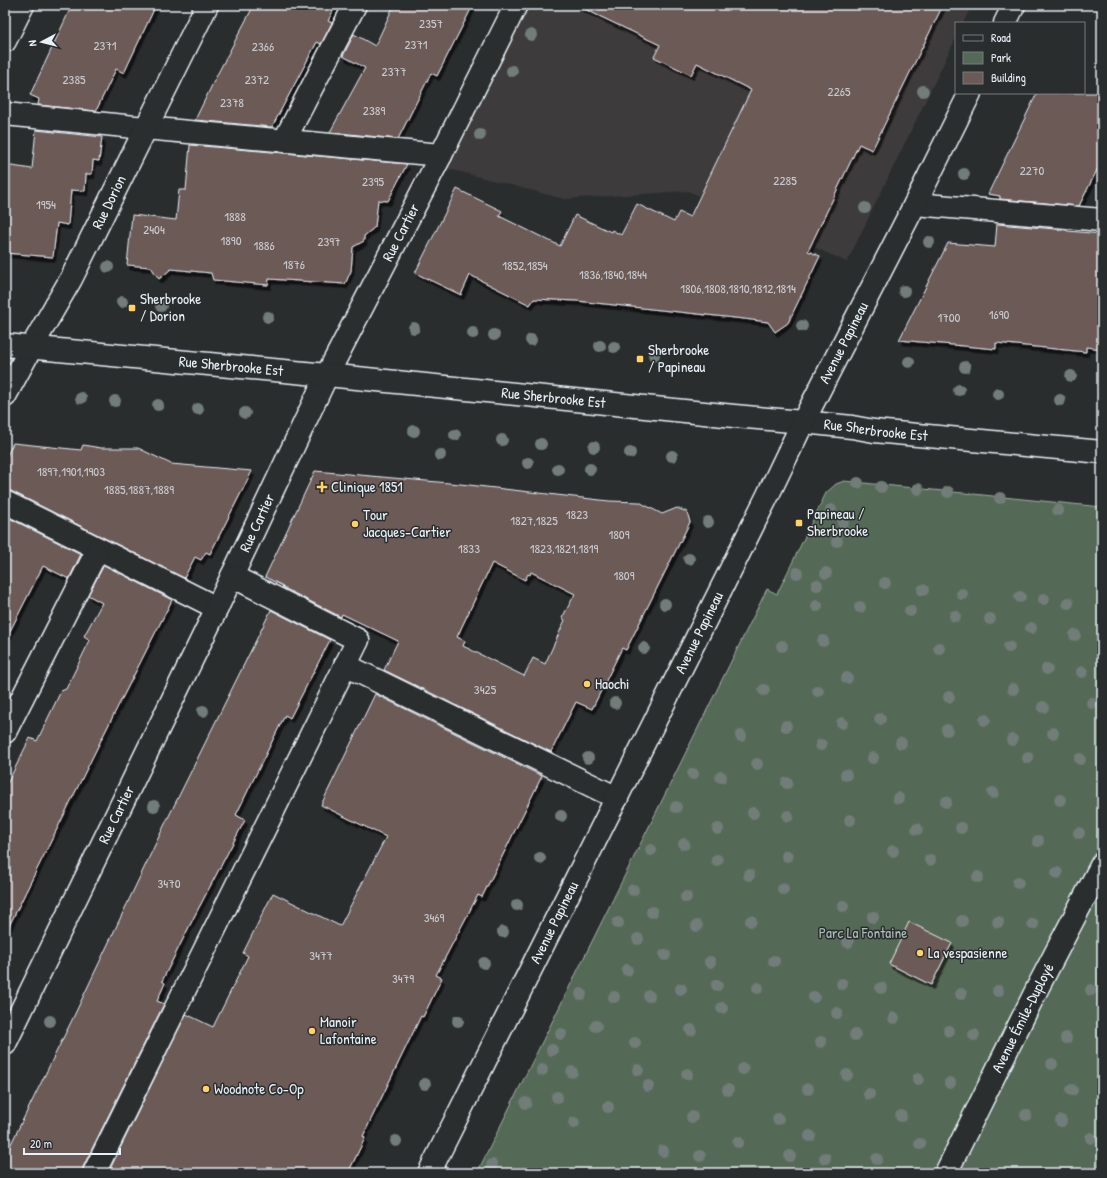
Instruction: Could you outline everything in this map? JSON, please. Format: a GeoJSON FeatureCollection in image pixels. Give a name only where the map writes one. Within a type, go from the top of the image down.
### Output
{"type":"FeatureCollection","features":[{"type":"Feature","properties":{"kind":"main road"},"geometry":{"type":"LineString","coordinates":[[5,41],[23,5]]}},
{"type":"Feature","properties":{"kind":"main road","name":"Rue Dorion"},"geometry":{"type":"LineString","coordinates":[[5,396],[71,279],[207,5]]}},
{"type":"Feature","properties":{"kind":"main road"},"geometry":{"type":"LineString","coordinates":[[284,142],[355,5]]}},
{"type":"Feature","properties":{"kind":"main road","name":"Rue Cartier"},"geometry":{"type":"LineString","coordinates":[[5,1044],[217,608],[327,375],[441,155],[516,5]]}},
{"type":"Feature","properties":{"kind":"main road"},"geometry":{"type":"LineString","coordinates":[[1006,22],[1014,5]]}},
{"type":"Feature","properties":{"kind":"main road","name":"Avenue Papineau"},"geometry":{"type":"LineString","coordinates":[[429,1173],[767,497],[803,422],[969,94]]}},
{"type":"Feature","properties":{"kind":"main road"},"geometry":{"type":"LineString","coordinates":[[5,114],[284,142],[441,155]]}},
{"type":"Feature","properties":{"kind":"main road"},"geometry":{"type":"LineString","coordinates":[[914,204],[1102,220]]}},
{"type":"Feature","properties":{"kind":"main road","name":"Rue Sherbrooke Est"},"geometry":{"type":"LineString","coordinates":[[5,345],[327,375],[1102,452]]}},
{"type":"Feature","properties":{"kind":"main road"},"geometry":{"type":"LineString","coordinates":[[5,502],[217,608]]}},
{"type":"Feature","properties":{"kind":"main road"},"geometry":{"type":"LineString","coordinates":[[5,732],[98,549]]}},
{"type":"Feature","properties":{"kind":"main road"},"geometry":{"type":"LineString","coordinates":[[94,1173],[358,640],[232,576]]}},
{"type":"Feature","properties":{"kind":"main road"},"geometry":{"type":"LineString","coordinates":[[345,665],[617,798]]}},
{"type":"Feature","properties":{"kind":"main road","name":"Avenue Émile-Duployé"},"geometry":{"type":"LineString","coordinates":[[946,1173],[1038,987],[1102,864]]}},
{"type":"Feature","properties":{"kind":"shaded area"},"geometry":{"type":"Polygon","coordinates":[[[527,5],[972,5],[964,22],[955,22],[955,40],[847,262],[688,191],[564,199],[445,168],[527,5]]]}},
{"type":"Feature","properties":{"kind":"green space","name":"Parc La Fontaine"},"geometry":{"type":"Polygon","coordinates":[[[844,481],[1102,507],[1102,1173],[477,1173],[767,589],[777,594],[826,493],[836,484],[844,481]]]}},
{"type":"Feature","properties":{"kind":"building"},"geometry":{"type":"Polygon","coordinates":[[[72,5],[156,5],[124,73],[116,69],[96,111],[38,105],[39,99],[30,95],[72,5]]]}},
{"type":"Feature","properties":{"kind":"building"},"geometry":{"type":"Polygon","coordinates":[[[254,5],[336,5],[328,21],[332,23],[321,44],[317,42],[272,127],[195,120],[217,75],[254,5]]]}},
{"type":"Feature","properties":{"kind":"building"},"geometry":{"type":"Polygon","coordinates":[[[394,5],[473,5],[437,76],[431,73],[398,139],[330,132],[365,68],[343,56],[354,34],[375,46],[394,5]]]}},
{"type":"Feature","properties":{"kind":"building"},"geometry":{"type":"Polygon","coordinates":[[[576,5],[943,5],[872,150],[859,144],[808,251],[820,256],[788,323],[775,332],[768,322],[744,319],[577,301],[534,299],[530,305],[470,275],[461,295],[415,273],[457,189],[502,211],[499,216],[560,246],[575,215],[611,232],[612,230],[621,235],[637,204],[674,222],[679,212],[690,217],[751,90],[697,63],[691,75],[654,57],[660,45],[576,5]]]}},
{"type":"Feature","properties":{"kind":"building"},"geometry":{"type":"Polygon","coordinates":[[[1102,93],[1102,160],[1079,206],[1000,199],[1000,196],[988,194],[1037,94],[1102,93]]]}},
{"type":"Feature","properties":{"kind":"building"},"geometry":{"type":"Polygon","coordinates":[[[36,130],[102,137],[99,161],[93,160],[92,174],[86,174],[85,191],[71,190],[68,225],[57,223],[53,257],[5,253],[5,165],[32,169],[36,130]]]}},
{"type":"Feature","properties":{"kind":"building"},"geometry":{"type":"Polygon","coordinates":[[[190,145],[407,164],[388,201],[378,200],[375,227],[364,236],[364,241],[353,247],[351,271],[345,284],[269,279],[268,285],[213,280],[211,273],[171,269],[159,279],[151,267],[127,265],[132,215],[176,220],[179,190],[186,190],[190,145]]]}},
{"type":"Feature","properties":{"kind":"building"},"geometry":{"type":"Polygon","coordinates":[[[997,224],[1102,234],[1102,349],[1086,347],[1086,352],[996,343],[996,349],[899,340],[948,243],[995,247],[997,224]]]}},
{"type":"Feature","properties":{"kind":"building"},"geometry":{"type":"Polygon","coordinates":[[[13,443],[81,450],[83,445],[101,448],[138,448],[171,464],[252,471],[210,554],[206,552],[201,560],[195,557],[184,578],[11,491],[5,490],[5,460],[13,443]]]}},
{"type":"Feature","properties":{"kind":"building"},"geometry":{"type":"Polygon","coordinates":[[[315,471],[460,484],[609,501],[639,502],[662,514],[677,508],[687,512],[690,522],[626,650],[622,648],[592,709],[576,702],[551,752],[384,670],[398,641],[342,614],[341,617],[265,577],[315,471]],[[492,563],[457,637],[465,641],[463,646],[524,676],[533,658],[545,664],[565,620],[562,618],[575,594],[531,572],[525,580],[492,563]]]}},
{"type":"Feature","properties":{"kind":"building"},"geometry":{"type":"Polygon","coordinates":[[[5,516],[81,554],[69,579],[43,566],[5,641],[5,516]]]}},
{"type":"Feature","properties":{"kind":"building"},"geometry":{"type":"Polygon","coordinates":[[[104,565],[172,600],[5,934],[5,788],[30,738],[37,741],[61,691],[66,689],[90,640],[84,636],[102,603],[88,595],[104,565]]]}},
{"type":"Feature","properties":{"kind":"building"},"geometry":{"type":"Polygon","coordinates":[[[271,610],[330,640],[290,718],[285,715],[236,815],[245,820],[162,981],[165,983],[157,1001],[164,1004],[83,1167],[82,1173],[5,1173],[5,1156],[73,1018],[163,828],[271,610]]]}},
{"type":"Feature","properties":{"kind":"building"},"geometry":{"type":"Polygon","coordinates":[[[375,694],[542,776],[482,897],[478,895],[436,975],[442,978],[423,1017],[421,1016],[363,1136],[365,1138],[349,1171],[345,1170],[344,1173],[108,1173],[186,1014],[213,1027],[248,956],[243,953],[273,893],[340,926],[386,837],[321,805],[375,694]]]}},
{"type":"Feature","properties":{"kind":"building","name":"La vespasienne"},"geometry":{"type":"Polygon","coordinates":[[[909,922],[952,943],[931,985],[889,964],[909,922]]]}},
{"type":"Feature","properties":{"kind":"place","name":"Sherbrooke / Dorion"},"geometry":{"type":"Point","coordinates":[132,308]}},
{"type":"Feature","properties":{"kind":"place","name":"Sherbrooke / Papineau"},"geometry":{"type":"Point","coordinates":[640,359]}},
{"type":"Feature","properties":{"kind":"place","name":"Clinique 1851"},"geometry":{"type":"Point","coordinates":[322,487]}},
{"type":"Feature","properties":{"kind":"place","name":"Papineau / Sherbrooke"},"geometry":{"type":"Point","coordinates":[799,523]}},
{"type":"Feature","properties":{"kind":"place","name":"Tour Jacques-Cartier"},"geometry":{"type":"Point","coordinates":[355,524]}},
{"type":"Feature","properties":{"kind":"place","name":"Haochi"},"geometry":{"type":"Point","coordinates":[587,684]}},
{"type":"Feature","properties":{"kind":"place","name":"La vespasienne"},"geometry":{"type":"Point","coordinates":[920,953]}},
{"type":"Feature","properties":{"kind":"place","name":"Manoir Lafontaine"},"geometry":{"type":"Point","coordinates":[312,1031]}},
{"type":"Feature","properties":{"kind":"place","name":"Woodnote Co-Op"},"geometry":{"type":"Point","coordinates":[206,1089]}}]}
